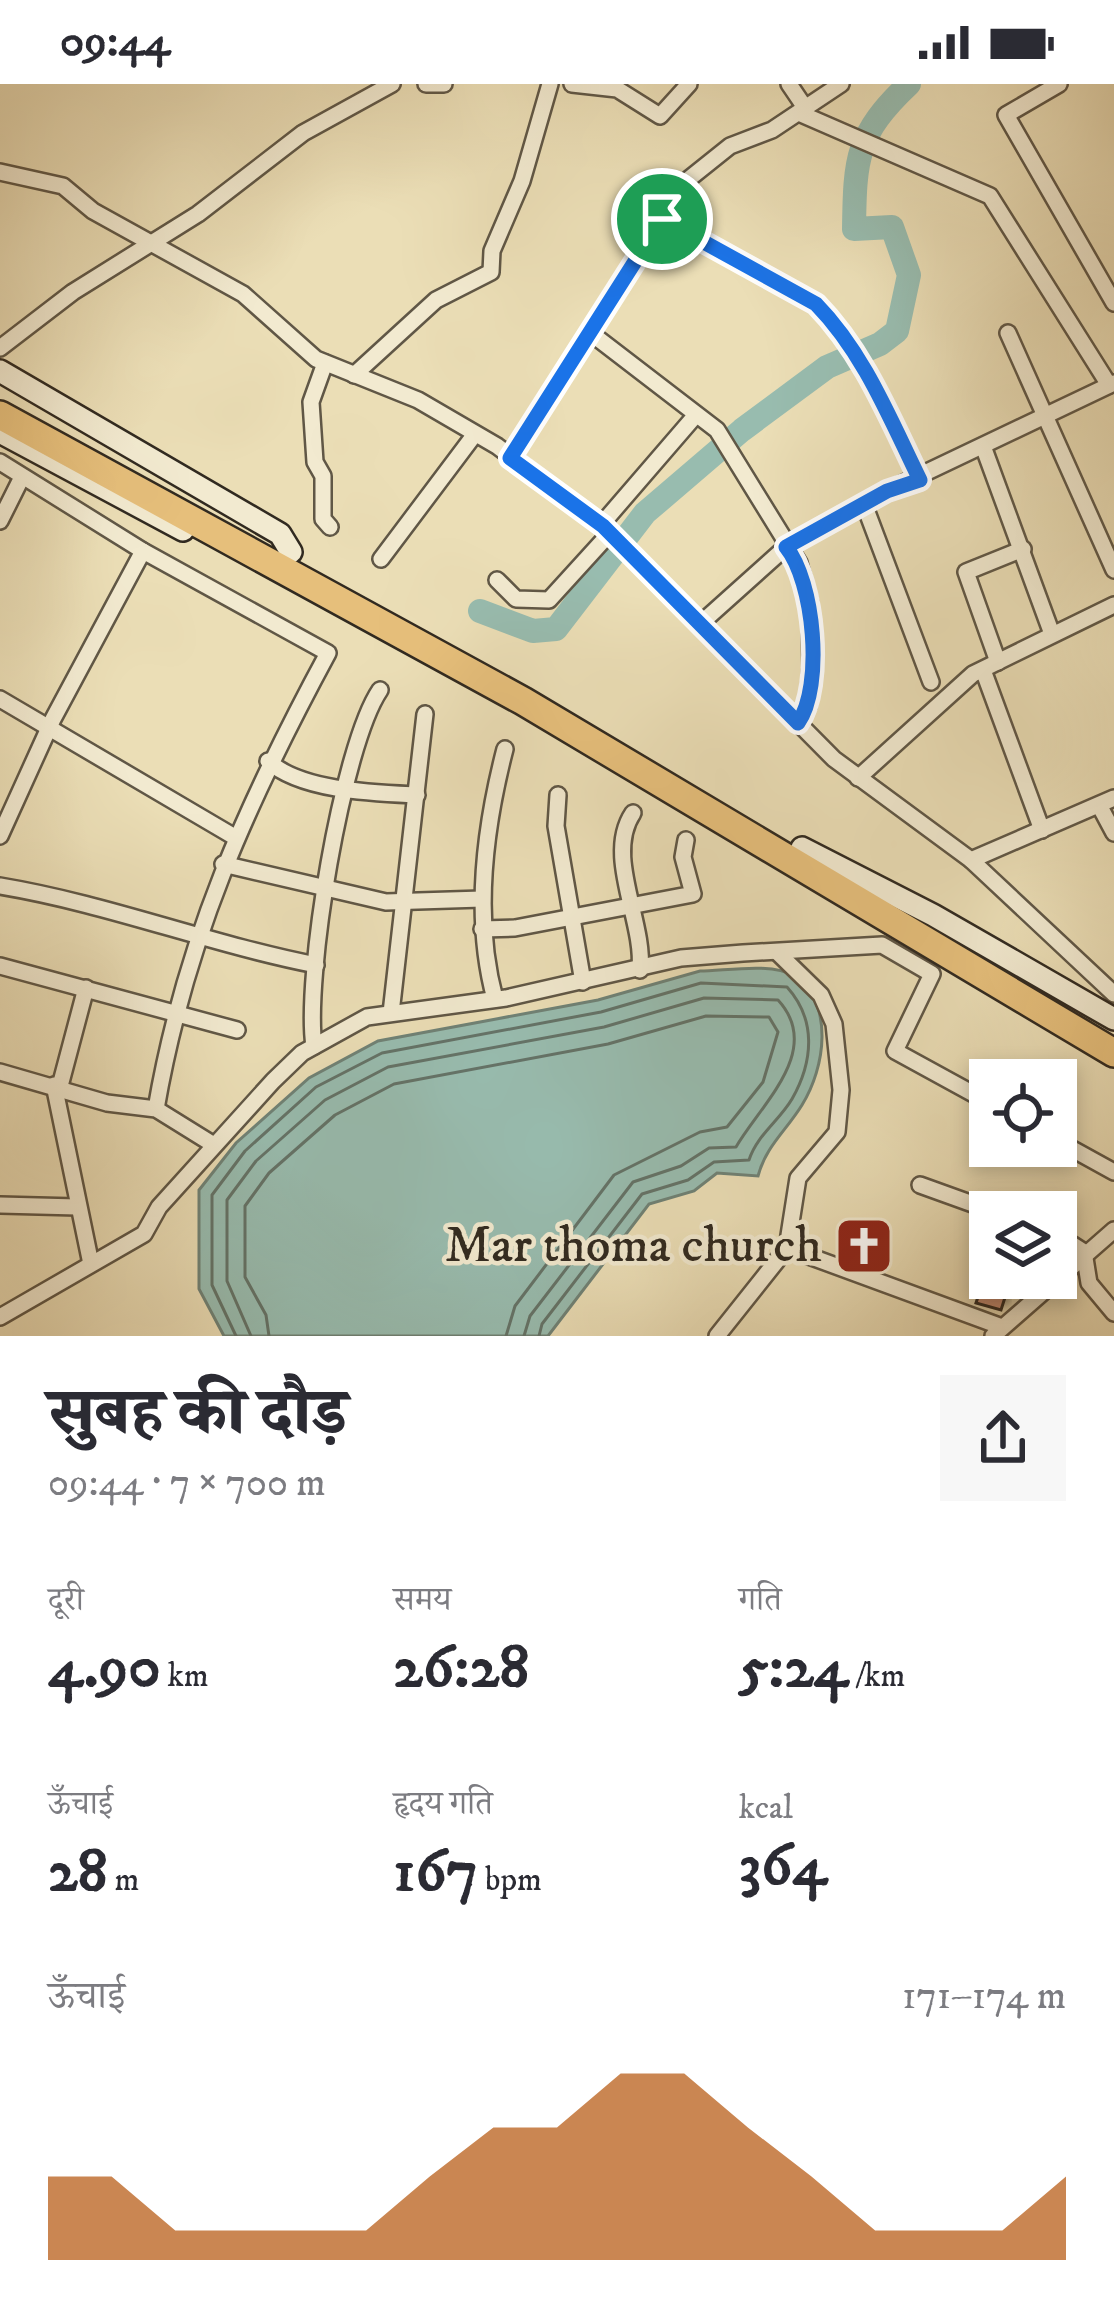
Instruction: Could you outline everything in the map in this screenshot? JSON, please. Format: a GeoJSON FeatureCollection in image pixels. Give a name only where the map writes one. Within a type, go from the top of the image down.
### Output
{"type":"FeatureCollection","features":[{"type":"Feature","properties":{"kind":"highway"},"geometry":{"type":"LineString","coordinates":[[0,394],[260,546]]}},
{"type":"Feature","properties":{"kind":"highway"},"geometry":{"type":"LineString","coordinates":[[0,415],[287,560],[526,692],[895,913],[1114,1053]]}},
{"type":"Feature","properties":{"kind":"highway"},"geometry":{"type":"LineString","coordinates":[[895,913],[1114,1032]]}},
{"type":"Feature","properties":{"kind":"street"},"geometry":{"type":"LineString","coordinates":[[0,348],[149,241],[198,214],[303,133],[392,84]]}},
{"type":"Feature","properties":{"kind":"street"},"geometry":{"type":"LineString","coordinates":[[426,84],[443,84]]}},
{"type":"Feature","properties":{"kind":"street"},"geometry":{"type":"LineString","coordinates":[[354,375],[436,300],[491,272],[492,251],[522,181],[550,84]]}},
{"type":"Feature","properties":{"kind":"street"},"geometry":{"type":"LineString","coordinates":[[572,84],[601,85],[631,94],[660,116],[689,84]]}},
{"type":"Feature","properties":{"kind":"street"},"geometry":{"type":"LineString","coordinates":[[699,625],[786,547],[1112,384],[990,196],[803,111],[789,84]]}},
{"type":"Feature","properties":{"kind":"street"},"geometry":{"type":"LineString","coordinates":[[510,458],[662,219],[711,158],[803,111],[841,84]]}},
{"type":"Feature","properties":{"kind":"street"},"geometry":{"type":"LineString","coordinates":[[1059,84],[1006,115],[1114,303]]}},
{"type":"Feature","properties":{"kind":"street"},"geometry":{"type":"LineString","coordinates":[[0,172],[63,186],[93,211],[244,294],[277,329],[325,363],[418,400],[510,458],[605,529],[858,778],[971,860],[1114,994]]}},
{"type":"Feature","properties":{"kind":"street"},"geometry":{"type":"LineString","coordinates":[[662,219],[816,304],[829,317],[849,341],[920,480]]}},
{"type":"Feature","properties":{"kind":"street"},"geometry":{"type":"LineString","coordinates":[[1008,333],[1114,570]]}},
{"type":"Feature","properties":{"kind":"street"},"geometry":{"type":"LineString","coordinates":[[592,334],[717,430],[799,562],[811,604],[808,706],[798,723]]}},
{"type":"Feature","properties":{"kind":"street"},"geometry":{"type":"LineString","coordinates":[[325,363],[311,402],[315,462],[322,476],[322,518],[330,527]]}},
{"type":"Feature","properties":{"kind":"street"},"geometry":{"type":"LineString","coordinates":[[0,371],[280,534],[287,560],[260,568],[0,432]]}},
{"type":"Feature","properties":{"kind":"street"},"geometry":{"type":"LineString","coordinates":[[497,580],[516,599],[549,600],[695,416]]}},
{"type":"Feature","properties":{"kind":"street"},"geometry":{"type":"LineString","coordinates":[[381,560],[475,434]]}},
{"type":"Feature","properties":{"kind":"street"},"geometry":{"type":"LineString","coordinates":[[983,446],[1052,634]]}},
{"type":"Feature","properties":{"kind":"street"},"geometry":{"type":"LineString","coordinates":[[0,462],[143,551],[328,653],[233,836],[201,936],[156,1109]]}},
{"type":"Feature","properties":{"kind":"street"},"geometry":{"type":"LineString","coordinates":[[0,520],[22,477]]}},
{"type":"Feature","properties":{"kind":"street"},"geometry":{"type":"LineString","coordinates":[[864,504],[931,682]]}},
{"type":"Feature","properties":{"kind":"street"},"geometry":{"type":"LineString","coordinates":[[1023,549],[966,572],[1042,830]]}},
{"type":"Feature","properties":{"kind":"street"},"geometry":{"type":"LineString","coordinates":[[0,836],[50,726],[143,551]]}},
{"type":"Feature","properties":{"kind":"street"},"geometry":{"type":"LineString","coordinates":[[858,778],[990,666],[1114,605]]}},
{"type":"Feature","properties":{"kind":"street"},"geometry":{"type":"LineString","coordinates":[[314,1046],[316,965],[345,787],[353,750],[380,690]]}},
{"type":"Feature","properties":{"kind":"street"},"geometry":{"type":"LineString","coordinates":[[0,699],[233,836]]}},
{"type":"Feature","properties":{"kind":"street"},"geometry":{"type":"LineString","coordinates":[[391,1012],[425,714]]}},
{"type":"Feature","properties":{"kind":"street"},"geometry":{"type":"LineString","coordinates":[[495,999],[482,929],[482,898],[505,749]]}},
{"type":"Feature","properties":{"kind":"street"},"geometry":{"type":"LineString","coordinates":[[268,761],[278,770],[345,787],[417,795]]}},
{"type":"Feature","properties":{"kind":"street"},"geometry":{"type":"LineString","coordinates":[[558,796],[556,826],[583,982]]}},
{"type":"Feature","properties":{"kind":"street"},"geometry":{"type":"LineString","coordinates":[[971,860],[1107,801],[1114,832]]}},
{"type":"Feature","properties":{"kind":"street"},"geometry":{"type":"LineString","coordinates":[[633,813],[622,841],[635,905],[640,970]]}},
{"type":"Feature","properties":{"kind":"street"},"geometry":{"type":"LineString","coordinates":[[482,929],[570,919],[693,894],[683,857],[686,840]]}},
{"type":"Feature","properties":{"kind":"street"},"geometry":{"type":"LineString","coordinates":[[797,855],[933,915],[1114,1019]]}},
{"type":"Feature","properties":{"kind":"street"},"geometry":{"type":"LineString","coordinates":[[797,855],[950,970],[1114,1067]]}},
{"type":"Feature","properties":{"kind":"street"},"geometry":{"type":"LineString","coordinates":[[223,864],[386,902],[482,898]]}},
{"type":"Feature","properties":{"kind":"street"},"geometry":{"type":"LineString","coordinates":[[0,886],[95,903],[316,965]]}},
{"type":"Feature","properties":{"kind":"street"},"geometry":{"type":"LineString","coordinates":[[0,1318],[144,1234],[159,1208],[273,1081],[314,1046],[367,1017],[495,999],[681,958],[882,945],[932,974],[895,1051],[969,1092]]}},
{"type":"Feature","properties":{"kind":"street"},"geometry":{"type":"LineString","coordinates":[[718,1336],[788,1247],[798,1178],[806,1164],[830,1146],[837,1132],[841,1090],[827,1010],[820,995],[777,952]]}},
{"type":"Feature","properties":{"kind":"street"},"geometry":{"type":"LineString","coordinates":[[0,966],[237,1030]]}},
{"type":"Feature","properties":{"kind":"street"},"geometry":{"type":"LineString","coordinates":[[86,988],[57,1086],[91,1264]]}},
{"type":"Feature","properties":{"kind":"street"},"geometry":{"type":"LineString","coordinates":[[0,1072],[107,1103],[156,1109],[214,1145]]}},
{"type":"Feature","properties":{"kind":"street"},"geometry":{"type":"LineString","coordinates":[[1077,1152],[1114,1172]]}},
{"type":"Feature","properties":{"kind":"street"},"geometry":{"type":"LineString","coordinates":[[920,1185],[969,1203]]}},
{"type":"Feature","properties":{"kind":"street"},"geometry":{"type":"LineString","coordinates":[[0,1205],[77,1208]]}},
{"type":"Feature","properties":{"kind":"street"},"geometry":{"type":"LineString","coordinates":[[788,1247],[997,1332],[1114,1230]]}},
{"type":"Feature","properties":{"kind":"street"},"geometry":{"type":"LineString","coordinates":[[1077,1250],[1084,1256],[1089,1283],[1114,1313]]}},
{"type":"Feature","properties":{"kind":"water"},"geometry":{"type":"Polygon","coordinates":[[[761,968],[785,972],[807,988],[821,1019],[820,1055],[810,1090],[771,1147],[758,1176],[717,1173],[694,1191],[649,1204],[548,1336],[224,1336],[199,1289],[199,1190],[236,1143],[309,1078],[378,1041],[598,1000],[700,971],[761,968]]]}},
{"type":"Feature","properties":{"kind":"building"},"geometry":{"type":"Polygon","coordinates":[[[977,1299],[1004,1299],[1001,1310],[976,1303],[977,1299]]]}},
{"type":"Feature","properties":{"kind":"waterway"},"geometry":{"type":"LineString","coordinates":[[480,611],[533,631],[556,629],[645,513],[742,430],[827,367],[880,344],[897,331],[909,275],[892,227],[854,229],[854,204],[858,165],[869,133],[909,84]]}},
{"type":"Feature","properties":{"kind":"place","name":"Mar thoma church"},"geometry":{"type":"Point","coordinates":[864,1246]}},
{"type":"Feature","properties":{"kind":"route"},"geometry":{"type":"LineString","coordinates":[[662,219],[816,304],[829,317],[849,341],[920,480],[887,491],[786,547],[799,562],[811,604],[808,706],[798,723],[603,526],[510,458],[662,219]]}}]}
